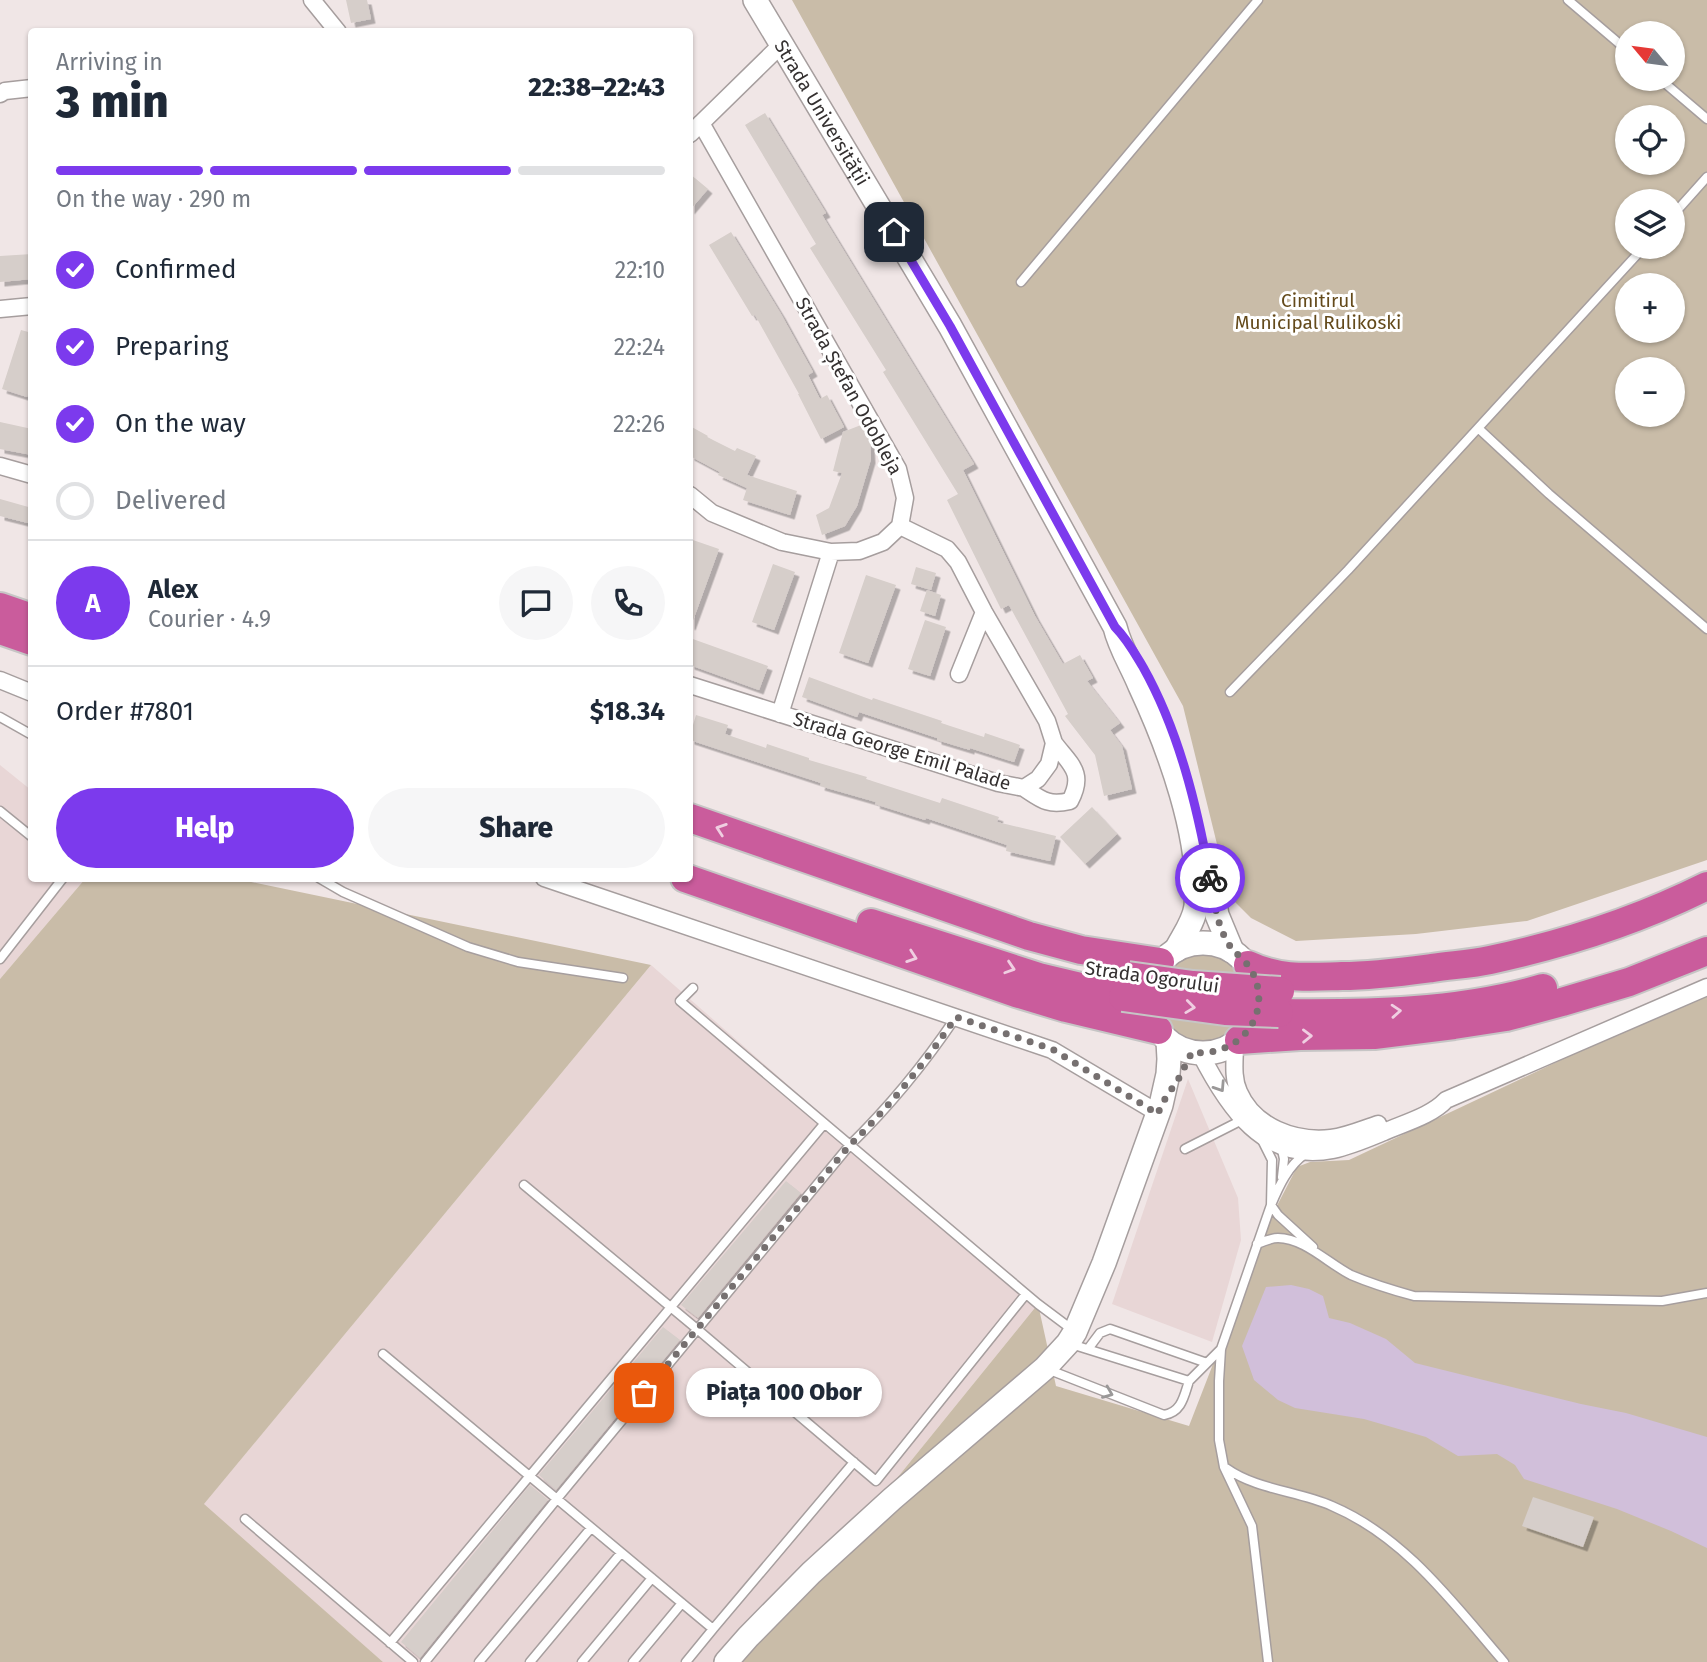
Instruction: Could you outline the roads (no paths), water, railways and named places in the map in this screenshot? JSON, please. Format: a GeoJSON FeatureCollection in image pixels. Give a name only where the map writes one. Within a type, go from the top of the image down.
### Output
{"type":"FeatureCollection","features":[{"type":"Feature","properties":{"kind":"highway"},"geometry":{"type":"LineString","coordinates":[[0,607],[28,617]]}},
{"type":"Feature","properties":{"kind":"highway"},"geometry":{"type":"LineString","coordinates":[[0,630],[28,639]]}},
{"type":"Feature","properties":{"kind":"highway"},"geometry":{"type":"LineString","coordinates":[[693,819],[1029,936],[1081,950],[1168,956]]}},
{"type":"Feature","properties":{"kind":"highway","name":"Strada Ogorului"},"geometry":{"type":"LineString","coordinates":[[693,839],[1071,965],[1125,987]]}},
{"type":"Feature","properties":{"kind":"highway","name":"Strada Ogorului"},"geometry":{"type":"LineString","coordinates":[[693,862],[1039,977],[1125,987],[1225,1011],[1331,993],[1440,984],[1534,968],[1604,949],[1707,907]]}},
{"type":"Feature","properties":{"kind":"highway"},"geometry":{"type":"LineString","coordinates":[[693,881],[1016,993],[1163,1036]]}},
{"type":"Feature","properties":{"kind":"highway"},"geometry":{"type":"LineString","coordinates":[[1240,958],[1265,974],[1285,977],[1375,976],[1488,960],[1542,948],[1601,930],[1665,906],[1707,886]]}},
{"type":"Feature","properties":{"kind":"highway","name":"Strada Ogorului"},"geometry":{"type":"LineString","coordinates":[[1280,1002],[1354,1014],[1451,1007],[1530,992],[1607,969],[1681,942],[1707,929]]}},
{"type":"Feature","properties":{"kind":"highway"},"geometry":{"type":"LineString","coordinates":[[1237,1042],[1300,1036],[1374,1035],[1506,1017],[1629,982],[1707,951]]}},
{"type":"Feature","properties":{"kind":"main road","name":"Strada Universității"},"geometry":{"type":"LineString","coordinates":[[755,0],[950,326],[1115,627],[1126,638],[1151,682],[1178,748],[1203,842],[1217,915],[1240,958]]}},
{"type":"Feature","properties":{"kind":"main road","name":"Strada Universității"},"geometry":{"type":"LineString","coordinates":[[1115,627],[1118,641],[1140,685],[1170,758],[1192,841],[1196,907],[1192,920],[1168,956]]}},
{"type":"Feature","properties":{"kind":"main road"},"geometry":{"type":"LineString","coordinates":[[726,1662],[811,1573],[872,1517],[1077,1342],[1159,1109],[1168,1074],[1169,1059],[1163,1036],[1151,1017],[1148,1003],[1148,989],[1153,975],[1168,956],[1190,944],[1204,942],[1219,945],[1240,958],[1255,977],[1258,1004],[1255,1018],[1237,1042],[1213,1053],[1196,1053],[1175,1046],[1163,1036]]}},
{"type":"Feature","properties":{"kind":"main road"},"geometry":{"type":"LineString","coordinates":[[1159,1109],[1196,1053]]}},
{"type":"Feature","properties":{"kind":"street"},"geometry":{"type":"LineString","coordinates":[[312,0],[335,28]]}},
{"type":"Feature","properties":{"kind":"street"},"geometry":{"type":"LineString","coordinates":[[695,129],[782,44]]}},
{"type":"Feature","properties":{"kind":"street"},"geometry":{"type":"LineString","coordinates":[[0,94],[28,88]]}},
{"type":"Feature","properties":{"kind":"street","name":"Strada Ștefan Odobleja"},"geometry":{"type":"LineString","coordinates":[[695,129],[898,469],[905,498],[900,526]]}},
{"type":"Feature","properties":{"kind":"street"},"geometry":{"type":"LineString","coordinates":[[0,309],[28,306]]}},
{"type":"Feature","properties":{"kind":"street"},"geometry":{"type":"LineString","coordinates":[[0,466],[28,473]]}},
{"type":"Feature","properties":{"kind":"street"},"geometry":{"type":"LineString","coordinates":[[693,497],[712,513],[750,530],[782,542],[831,552],[859,551],[883,542],[900,526]]}},
{"type":"Feature","properties":{"kind":"street","name":"Strada George Emil Palade"},"geometry":{"type":"LineString","coordinates":[[693,686],[998,783],[1024,788],[1043,800],[1056,804],[1070,801],[1078,787],[1076,772],[1054,743],[1047,721],[958,562],[947,549],[900,526]]}},
{"type":"Feature","properties":{"kind":"street","name":"Strada George Emil Palade"},"geometry":{"type":"LineString","coordinates":[[780,714],[831,552]]}},
{"type":"Feature","properties":{"kind":"street"},"geometry":{"type":"LineString","coordinates":[[959,674],[984,612]]}},
{"type":"Feature","properties":{"kind":"street"},"geometry":{"type":"LineString","coordinates":[[0,680],[28,691]]}},
{"type":"Feature","properties":{"kind":"street","name":"Strada George Emil Palade"},"geometry":{"type":"LineString","coordinates":[[1024,788],[1038,779],[1049,764],[1054,743]]}},
{"type":"Feature","properties":{"kind":"street"},"geometry":{"type":"LineString","coordinates":[[556,882],[1052,1049],[1159,1109]]}},
{"type":"Feature","properties":{"kind":"street"},"geometry":{"type":"LineString","coordinates":[[1237,1042],[1234,1074],[1240,1094],[1265,1130],[1281,1146],[1309,1152],[1331,1150],[1349,1146],[1438,1108],[1446,1100],[1707,987]]}},
{"type":"Feature","properties":{"kind":"street"},"geometry":{"type":"LineString","coordinates":[[1196,1053],[1242,1119],[1265,1130],[1307,1139],[1333,1138],[1379,1124],[1435,1100],[1446,1100]]}},
{"type":"Feature","properties":{"kind":"lane"},"geometry":{"type":"LineString","coordinates":[[1021,282],[1258,0]]}},
{"type":"Feature","properties":{"kind":"lane"},"geometry":{"type":"LineString","coordinates":[[1568,0],[1615,40]]}},
{"type":"Feature","properties":{"kind":"lane"},"geometry":{"type":"LineString","coordinates":[[1674,91],[1707,119]]}},
{"type":"Feature","properties":{"kind":"lane"},"geometry":{"type":"LineString","coordinates":[[1685,202],[1707,177]]}},
{"type":"Feature","properties":{"kind":"lane"},"geometry":{"type":"LineString","coordinates":[[1230,692],[1348,569],[1633,259]]}},
{"type":"Feature","properties":{"kind":"lane"},"geometry":{"type":"LineString","coordinates":[[1478,428],[1549,494],[1707,629]]}},
{"type":"Feature","properties":{"kind":"lane"},"geometry":{"type":"LineString","coordinates":[[0,717],[28,733]]}},
{"type":"Feature","properties":{"kind":"lane"},"geometry":{"type":"LineString","coordinates":[[0,811],[28,834]]}},
{"type":"Feature","properties":{"kind":"lane"},"geometry":{"type":"LineString","coordinates":[[0,959],[60,882]]}},
{"type":"Feature","properties":{"kind":"lane"},"geometry":{"type":"LineString","coordinates":[[327,882],[468,947],[518,962],[623,978]]}},
{"type":"Feature","properties":{"kind":"lane"},"geometry":{"type":"LineString","coordinates":[[694,988],[680,1002],[1026,1294],[1077,1342],[1189,1381]]}},
{"type":"Feature","properties":{"kind":"lane"},"geometry":{"type":"LineString","coordinates":[[425,1662],[697,1329],[849,1146],[923,1062],[956,1017]]}},
{"type":"Feature","properties":{"kind":"lane"},"geometry":{"type":"LineString","coordinates":[[1185,1149],[1242,1119]]}},
{"type":"Feature","properties":{"kind":"lane"},"geometry":{"type":"LineString","coordinates":[[390,1643],[824,1124]]}},
{"type":"Feature","properties":{"kind":"lane"},"geometry":{"type":"LineString","coordinates":[[1265,1130],[1272,1160],[1271,1205],[1278,1215],[1322,1256]]}},
{"type":"Feature","properties":{"kind":"lane"},"geometry":{"type":"LineString","coordinates":[[1280,1184],[1284,1159],[1281,1146]]}},
{"type":"Feature","properties":{"kind":"lane"},"geometry":{"type":"LineString","coordinates":[[1268,1662],[1252,1526],[1224,1467],[1219,1440],[1221,1349],[1280,1184],[1299,1158],[1309,1152]]}},
{"type":"Feature","properties":{"kind":"lane"},"geometry":{"type":"LineString","coordinates":[[524,1185],[876,1481],[1026,1294]]}},
{"type":"Feature","properties":{"kind":"lane"},"geometry":{"type":"LineString","coordinates":[[1257,1244],[1278,1238],[1288,1239],[1322,1256],[1347,1273],[1374,1285],[1414,1296],[1662,1301],[1707,1293]]}},
{"type":"Feature","properties":{"kind":"lane"},"geometry":{"type":"LineString","coordinates":[[1077,1342],[1110,1328],[1207,1363]]}},
{"type":"Feature","properties":{"kind":"lane"},"geometry":{"type":"LineString","coordinates":[[1045,1368],[1164,1415],[1175,1412],[1181,1406],[1189,1381],[1221,1349]]}},
{"type":"Feature","properties":{"kind":"lane"},"geometry":{"type":"LineString","coordinates":[[383,1354],[713,1629]]}},
{"type":"Feature","properties":{"kind":"lane"},"geometry":{"type":"LineString","coordinates":[[686,1662],[854,1462]]}},
{"type":"Feature","properties":{"kind":"lane"},"geometry":{"type":"LineString","coordinates":[[1224,1467],[1237,1476],[1330,1505],[1359,1519],[1388,1538],[1433,1580],[1504,1662]]}},
{"type":"Feature","properties":{"kind":"lane"},"geometry":{"type":"LineString","coordinates":[[245,1519],[413,1662]]}},
{"type":"Feature","properties":{"kind":"lane"},"geometry":{"type":"LineString","coordinates":[[479,1662],[591,1528]]}},
{"type":"Feature","properties":{"kind":"lane"},"geometry":{"type":"LineString","coordinates":[[530,1662],[621,1553]]}},
{"type":"Feature","properties":{"kind":"lane"},"geometry":{"type":"LineString","coordinates":[[582,1662],[652,1578]]}},
{"type":"Feature","properties":{"kind":"lane"},"geometry":{"type":"LineString","coordinates":[[633,1662],[682,1604]]}},
{"type":"Feature","properties":{"kind":"place","name":"Piața 100 Obor"},"geometry":{"type":"Point","coordinates":[644,1393]}},
{"type":"Feature","properties":{"kind":"park label","name":"Cimitirul Municipal Rulikoski"},"geometry":{"type":"Point","coordinates":[1318,311]}}]}
